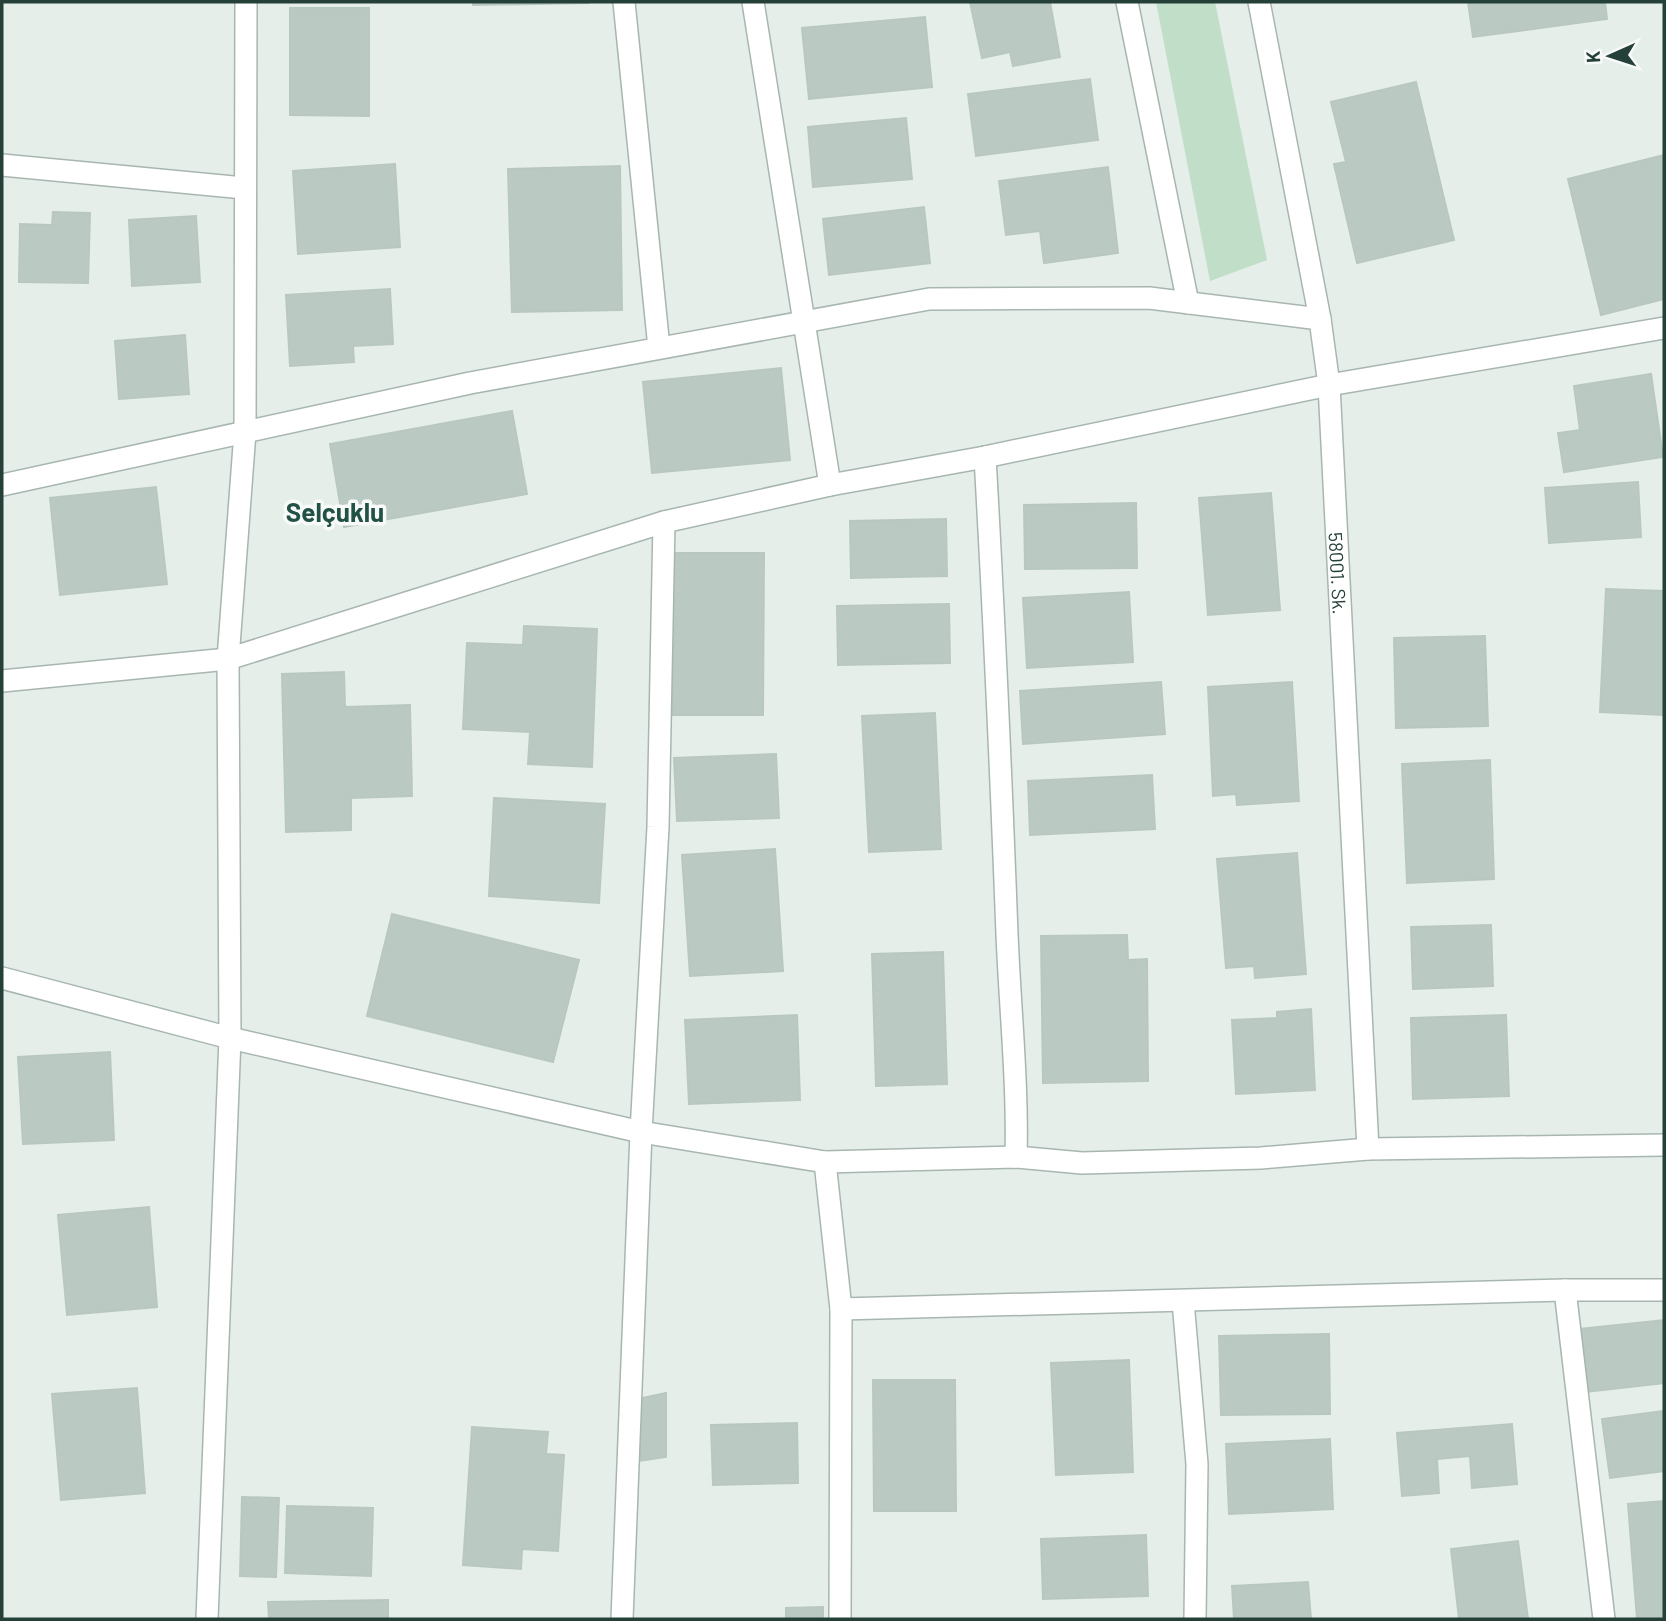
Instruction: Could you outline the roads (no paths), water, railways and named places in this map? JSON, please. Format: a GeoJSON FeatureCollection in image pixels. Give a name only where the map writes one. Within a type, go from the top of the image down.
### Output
{"type":"FeatureCollection","features":[{"type":"Feature","properties":{"kind":"street"},"geometry":{"type":"LineString","coordinates":[[206,1619],[230,1038],[228,659],[245,432],[246,2]]}},
{"type":"Feature","properties":{"kind":"street"},"geometry":{"type":"LineString","coordinates":[[624,2],[659,348]]}},
{"type":"Feature","properties":{"kind":"street"},"geometry":{"type":"LineString","coordinates":[[753,2],[830,485]]}},
{"type":"Feature","properties":{"kind":"street"},"geometry":{"type":"LineString","coordinates":[[1127,2],[1188,303]]}},
{"type":"Feature","properties":{"kind":"street","name":"58001. Sk."},"geometry":{"type":"LineString","coordinates":[[1259,2],[1320,319],[1329,386],[1368,1149]]}},
{"type":"Feature","properties":{"kind":"street"},"geometry":{"type":"LineString","coordinates":[[2,165],[244,188]]}},
{"type":"Feature","properties":{"kind":"street"},"geometry":{"type":"LineString","coordinates":[[2,485],[470,383],[929,299],[1149,298],[1320,319]]}},
{"type":"Feature","properties":{"kind":"street"},"geometry":{"type":"LineString","coordinates":[[2,681],[228,659],[664,522],[830,485],[985,457],[1329,386],[1664,328]]}},
{"type":"Feature","properties":{"kind":"street"},"geometry":{"type":"LineString","coordinates":[[985,457],[1003,762],[1007,936],[1018,1108],[1016,1157]]}},
{"type":"Feature","properties":{"kind":"street"},"geometry":{"type":"LineString","coordinates":[[622,1619],[641,1132],[658,827],[664,522]]}},
{"type":"Feature","properties":{"kind":"street"},"geometry":{"type":"LineString","coordinates":[[2,978],[230,1038],[641,1132],[825,1162],[1016,1157],[1082,1163],[1261,1158],[1368,1149],[1664,1145]]}},
{"type":"Feature","properties":{"kind":"street"},"geometry":{"type":"LineString","coordinates":[[825,1162],[841,1309],[840,1619]]}},
{"type":"Feature","properties":{"kind":"street"},"geometry":{"type":"LineString","coordinates":[[841,1309],[1564,1290],[1664,1290]]}},
{"type":"Feature","properties":{"kind":"street"},"geometry":{"type":"LineString","coordinates":[[1564,1290],[1604,1619]]}},
{"type":"Feature","properties":{"kind":"street"},"geometry":{"type":"LineString","coordinates":[[1183,1301],[1197,1464],[1195,1619]]}},
{"type":"Feature","properties":{"kind":"district","name":"Selçuklu"},"geometry":{"type":"Point","coordinates":[335,511]}}]}
